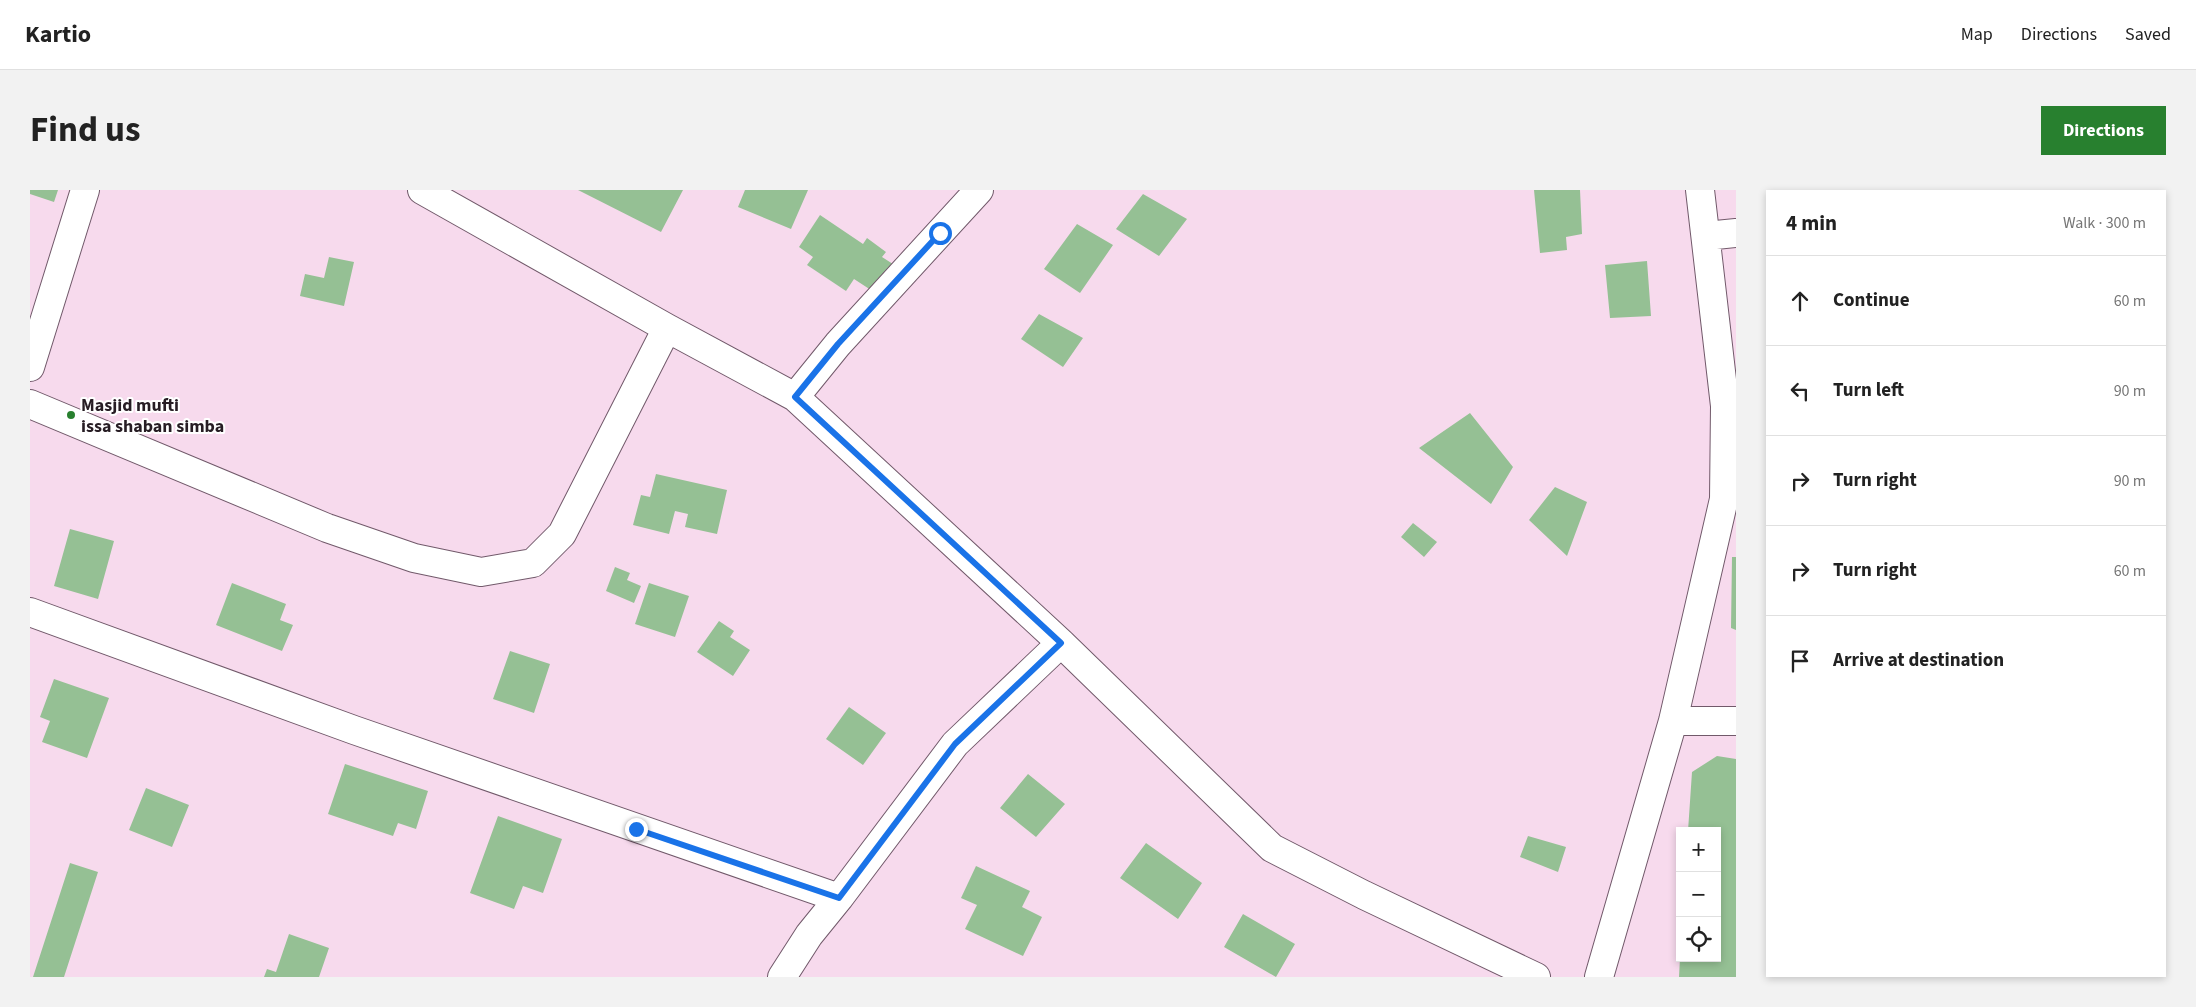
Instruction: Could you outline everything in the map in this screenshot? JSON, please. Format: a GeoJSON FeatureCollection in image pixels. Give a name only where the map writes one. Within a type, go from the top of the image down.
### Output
{"type":"FeatureCollection","features":[{"type":"Feature","properties":{"kind":"street"},"geometry":{"type":"LineString","coordinates":[[30,367],[85,190]]}},
{"type":"Feature","properties":{"kind":"street"},"geometry":{"type":"LineString","coordinates":[[422,190],[666,328],[795,397],[1061,643],[1272,848],[1364,895],[1536,977]]}},
{"type":"Feature","properties":{"kind":"street"},"geometry":{"type":"LineString","coordinates":[[795,397],[838,344],[979,190]]}},
{"type":"Feature","properties":{"kind":"street"},"geometry":{"type":"LineString","coordinates":[[1599,977],[1672,721],[1724,499],[1725,406],[1700,190]]}},
{"type":"Feature","properties":{"kind":"street"},"geometry":{"type":"LineString","coordinates":[[1706,236],[1736,233]]}},
{"type":"Feature","properties":{"kind":"street"},"geometry":{"type":"LineString","coordinates":[[30,404],[327,528],[414,558],[481,572],[533,563],[562,534],[666,328]]}},
{"type":"Feature","properties":{"kind":"street"},"geometry":{"type":"LineString","coordinates":[[30,612],[354,730],[839,898]]}},
{"type":"Feature","properties":{"kind":"street"},"geometry":{"type":"LineString","coordinates":[[782,977],[809,935],[955,744],[1061,643]]}},
{"type":"Feature","properties":{"kind":"street"},"geometry":{"type":"LineString","coordinates":[[1672,721],[1736,721]]}},
{"type":"Feature","properties":{"kind":"building"},"geometry":{"type":"Polygon","coordinates":[[[30,190],[58,190],[54,202],[30,194],[30,190]]]}},
{"type":"Feature","properties":{"kind":"building"},"geometry":{"type":"Polygon","coordinates":[[[578,190],[683,190],[661,232],[578,190]]]}},
{"type":"Feature","properties":{"kind":"building"},"geometry":{"type":"Polygon","coordinates":[[[745,190],[808,190],[791,229],[738,207],[745,190]]]}},
{"type":"Feature","properties":{"kind":"building"},"geometry":{"type":"Polygon","coordinates":[[[1534,190],[1580,190],[1582,234],[1566,237],[1567,250],[1540,253],[1534,190]]]}},
{"type":"Feature","properties":{"kind":"building"},"geometry":{"type":"Polygon","coordinates":[[[1143,194],[1187,219],[1159,256],[1116,229],[1143,194]]]}},
{"type":"Feature","properties":{"kind":"building"},"geometry":{"type":"Polygon","coordinates":[[[820,215],[863,244],[867,238],[886,252],[882,257],[896,266],[877,294],[854,279],[846,291],[807,265],[813,257],[799,247],[820,215]]]}},
{"type":"Feature","properties":{"kind":"building"},"geometry":{"type":"Polygon","coordinates":[[[1077,224],[1113,245],[1080,293],[1044,269],[1077,224]]]}},
{"type":"Feature","properties":{"kind":"building"},"geometry":{"type":"Polygon","coordinates":[[[329,257],[354,262],[344,306],[300,296],[305,274],[324,278],[329,257]]]}},
{"type":"Feature","properties":{"kind":"building"},"geometry":{"type":"Polygon","coordinates":[[[1647,261],[1651,316],[1610,318],[1605,265],[1647,261]]]}},
{"type":"Feature","properties":{"kind":"building"},"geometry":{"type":"Polygon","coordinates":[[[1039,314],[1083,338],[1063,367],[1021,339],[1039,314]]]}},
{"type":"Feature","properties":{"kind":"building"},"geometry":{"type":"Polygon","coordinates":[[[1470,413],[1513,467],[1491,504],[1419,448],[1470,413]]]}},
{"type":"Feature","properties":{"kind":"building"},"geometry":{"type":"Polygon","coordinates":[[[656,474],[727,490],[717,534],[685,527],[688,514],[675,511],[669,534],[633,525],[641,495],[650,497],[656,474]]]}},
{"type":"Feature","properties":{"kind":"building"},"geometry":{"type":"Polygon","coordinates":[[[1555,487],[1587,502],[1567,556],[1529,520],[1555,487]]]}},
{"type":"Feature","properties":{"kind":"building"},"geometry":{"type":"Polygon","coordinates":[[[1413,523],[1437,542],[1424,557],[1401,537],[1413,523]]]}},
{"type":"Feature","properties":{"kind":"building"},"geometry":{"type":"Polygon","coordinates":[[[70,529],[114,541],[98,599],[54,586],[70,529]]]}},
{"type":"Feature","properties":{"kind":"building"},"geometry":{"type":"Polygon","coordinates":[[[1732,557],[1736,557],[1736,630],[1731,628],[1732,557]]]}},
{"type":"Feature","properties":{"kind":"building"},"geometry":{"type":"Polygon","coordinates":[[[615,567],[630,573],[627,580],[641,586],[634,603],[606,591],[615,567]]]}},
{"type":"Feature","properties":{"kind":"building"},"geometry":{"type":"Polygon","coordinates":[[[232,583],[286,604],[280,620],[293,625],[282,651],[216,625],[232,583]]]}},
{"type":"Feature","properties":{"kind":"building"},"geometry":{"type":"Polygon","coordinates":[[[649,583],[689,596],[675,637],[635,624],[649,583]]]}},
{"type":"Feature","properties":{"kind":"building"},"geometry":{"type":"Polygon","coordinates":[[[719,621],[734,631],[730,637],[750,650],[733,676],[697,652],[719,621]]]}},
{"type":"Feature","properties":{"kind":"building"},"geometry":{"type":"Polygon","coordinates":[[[510,651],[550,664],[534,713],[493,699],[510,651]]]}},
{"type":"Feature","properties":{"kind":"building"},"geometry":{"type":"Polygon","coordinates":[[[54,679],[109,698],[87,758],[42,742],[50,721],[40,717],[54,679]]]}},
{"type":"Feature","properties":{"kind":"building"},"geometry":{"type":"Polygon","coordinates":[[[849,707],[886,733],[863,765],[826,739],[849,707]]]}},
{"type":"Feature","properties":{"kind":"building"},"geometry":{"type":"Polygon","coordinates":[[[1717,756],[1736,759],[1736,977],[1679,977],[1680,962],[1721,962],[1721,827],[1688,827],[1692,772],[1717,756]]]}},
{"type":"Feature","properties":{"kind":"building"},"geometry":{"type":"Polygon","coordinates":[[[345,764],[428,791],[416,829],[398,823],[393,836],[328,814],[345,764]]]}},
{"type":"Feature","properties":{"kind":"building"},"geometry":{"type":"Polygon","coordinates":[[[1028,774],[1065,804],[1036,837],[1000,808],[1028,774]]]}},
{"type":"Feature","properties":{"kind":"building"},"geometry":{"type":"Polygon","coordinates":[[[146,788],[189,805],[172,847],[129,830],[146,788]]]}},
{"type":"Feature","properties":{"kind":"building"},"geometry":{"type":"Polygon","coordinates":[[[498,816],[562,839],[543,893],[523,886],[514,909],[470,893],[498,816]]]}},
{"type":"Feature","properties":{"kind":"building"},"geometry":{"type":"Polygon","coordinates":[[[1528,836],[1566,847],[1558,872],[1520,857],[1528,836]]]}},
{"type":"Feature","properties":{"kind":"building"},"geometry":{"type":"Polygon","coordinates":[[[1146,843],[1202,883],[1178,919],[1120,878],[1146,843]]]}},
{"type":"Feature","properties":{"kind":"building"},"geometry":{"type":"Polygon","coordinates":[[[70,863],[98,872],[64,977],[33,977],[70,863]]]}},
{"type":"Feature","properties":{"kind":"building"},"geometry":{"type":"Polygon","coordinates":[[[976,866],[1030,891],[1022,907],[1042,917],[1023,956],[965,929],[977,905],[961,898],[976,866]]]}},
{"type":"Feature","properties":{"kind":"building"},"geometry":{"type":"Polygon","coordinates":[[[1243,914],[1295,944],[1276,977],[1224,947],[1243,914]]]}},
{"type":"Feature","properties":{"kind":"building"},"geometry":{"type":"Polygon","coordinates":[[[289,934],[329,948],[319,977],[264,977],[267,969],[276,972],[289,934]]]}},
{"type":"Feature","properties":{"kind":"place","name":"Masjid mufti issa shaban simba"},"geometry":{"type":"Point","coordinates":[71,415]}},
{"type":"Feature","properties":{"kind":"route"},"geometry":{"type":"LineString","coordinates":[[636,829],[839,898],[955,744],[1061,643],[795,397],[838,344],[940,233]]}}]}
